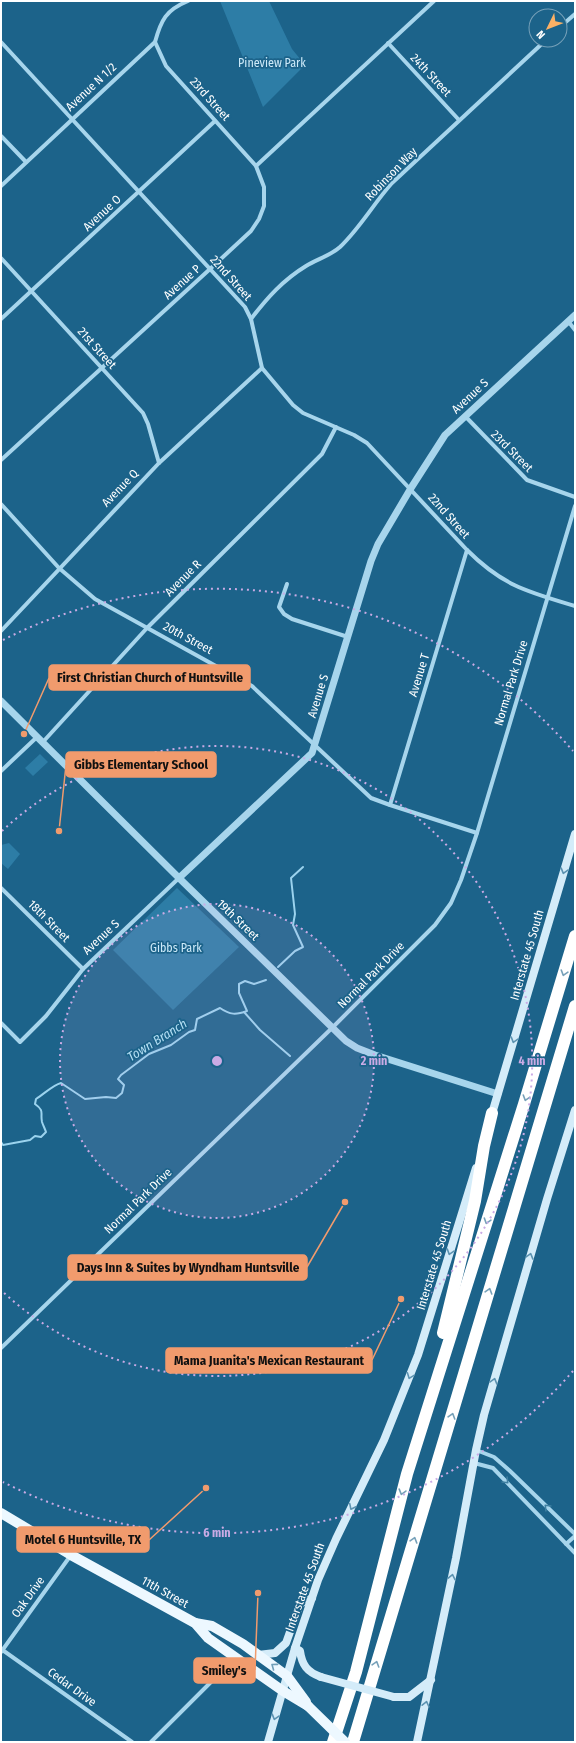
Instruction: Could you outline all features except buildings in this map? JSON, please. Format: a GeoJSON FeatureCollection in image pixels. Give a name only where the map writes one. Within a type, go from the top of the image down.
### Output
{"type":"FeatureCollection","features":[{"type":"Feature","properties":{"kind":"highway"},"geometry":{"type":"LineString","coordinates":[[407,1474],[524,1104],[575,936]]}},
{"type":"Feature","properties":{"kind":"highway"},"geometry":{"type":"LineString","coordinates":[[353,1742],[575,1006]]}},
{"type":"Feature","properties":{"kind":"highway"},"geometry":{"type":"LineString","coordinates":[[542,1116],[575,1036]]}},
{"type":"Feature","properties":{"kind":"highway"},"geometry":{"type":"LineString","coordinates":[[333,1742],[356,1672],[407,1474],[475,1201],[492,1113]]}},
{"type":"Feature","properties":{"kind":"main road","name":"Interstate 45 South"},"geometry":{"type":"LineString","coordinates":[[268,1742],[295,1648],[318,1580],[336,1539],[387,1434],[418,1355],[498,1094],[575,834]]}},
{"type":"Feature","properties":{"kind":"main road"},"geometry":{"type":"LineString","coordinates":[[417,1742],[431,1679],[476,1450],[486,1408],[540,1221],[575,1110]]}},
{"type":"Feature","properties":{"kind":"main road","name":"11th Street"},"geometry":{"type":"LineString","coordinates":[[1,1513],[71,1555],[195,1623],[208,1626],[228,1636],[258,1655],[288,1676],[308,1706],[345,1742]]}},
{"type":"Feature","properties":{"kind":"main road"},"geometry":{"type":"LineString","coordinates":[[258,1655],[276,1653],[279,1651],[286,1643],[300,1604],[312,1598]]}},
{"type":"Feature","properties":{"kind":"main road"},"geometry":{"type":"LineString","coordinates":[[195,1623],[222,1639],[225,1639],[228,1636]]}},
{"type":"Feature","properties":{"kind":"main road","name":"11th Street"},"geometry":{"type":"LineString","coordinates":[[195,1623],[208,1638],[283,1691],[308,1706]]}},
{"type":"Feature","properties":{"kind":"main road"},"geometry":{"type":"LineString","coordinates":[[295,1648],[300,1651],[302,1661],[312,1674],[394,1697],[409,1697],[431,1679]]}},
{"type":"Feature","properties":{"kind":"street","name":"Avenue N 1/2"},"geometry":{"type":"LineString","coordinates":[[1,186],[155,42],[162,20],[177,5],[188,1]]}},
{"type":"Feature","properties":{"kind":"street"},"geometry":{"type":"LineString","coordinates":[[256,166],[434,1]]}},
{"type":"Feature","properties":{"kind":"street","name":"22nd Street"},"geometry":{"type":"LineString","coordinates":[[1,42],[245,307],[251,319],[262,368],[293,405],[303,413],[336,427],[367,443],[483,566],[518,588],[575,606]]}},
{"type":"Feature","properties":{"kind":"street","name":"23rd Street"},"geometry":{"type":"LineString","coordinates":[[155,42],[166,66],[256,166]]}},
{"type":"Feature","properties":{"kind":"street","name":"24th Street"},"geometry":{"type":"LineString","coordinates":[[388,44],[459,120]]}},
{"type":"Feature","properties":{"kind":"street","name":"Robinson Way"},"geometry":{"type":"LineString","coordinates":[[251,319],[271,294],[290,277],[307,266],[329,255],[340,247],[350,237],[380,196],[392,183],[537,48]]}},
{"type":"Feature","properties":{"kind":"street","name":"Avenue O"},"geometry":{"type":"LineString","coordinates":[[1,319],[216,121]]}},
{"type":"Feature","properties":{"kind":"street"},"geometry":{"type":"LineString","coordinates":[[1,136],[26,162]]}},
{"type":"Feature","properties":{"kind":"street","name":"Avenue P"},"geometry":{"type":"LineString","coordinates":[[1,460],[251,231],[259,219],[264,206],[264,186],[256,166]]}},
{"type":"Feature","properties":{"kind":"street","name":"21st Street"},"geometry":{"type":"LineString","coordinates":[[1,258],[143,413],[148,424],[159,462]]}},
{"type":"Feature","properties":{"kind":"street","name":"Avenue S"},"geometry":{"type":"LineString","coordinates":[[1,1023],[20,1042],[46,1016],[83,969],[312,753],[373,555],[411,488],[445,435],[575,315]]}},
{"type":"Feature","properties":{"kind":"street"},"geometry":{"type":"LineString","coordinates":[[568,322],[575,330]]}},
{"type":"Feature","properties":{"kind":"street","name":"Avenue Q"},"geometry":{"type":"LineString","coordinates":[[1,631],[159,462],[262,368]]}},
{"type":"Feature","properties":{"kind":"street","name":"23rd Street"},"geometry":{"type":"LineString","coordinates":[[465,416],[520,475],[527,480],[575,497]]}},
{"type":"Feature","properties":{"kind":"street","name":"Avenue R"},"geometry":{"type":"LineString","coordinates":[[1,771],[40,740],[147,628],[322,454],[336,427]]}},
{"type":"Feature","properties":{"kind":"street","name":"20th Street"},"geometry":{"type":"LineString","coordinates":[[1,504],[59,568],[95,599],[252,686],[371,798],[476,833]]}},
{"type":"Feature","properties":{"kind":"street","name":"Normal Park Drive"},"geometry":{"type":"LineString","coordinates":[[1,1348],[332,1028],[444,913],[457,890],[476,833],[575,506]]}},
{"type":"Feature","properties":{"kind":"street","name":"Avenue T"},"geometry":{"type":"LineString","coordinates":[[390,805],[467,550]]}},
{"type":"Feature","properties":{"kind":"street"},"geometry":{"type":"LineString","coordinates":[[287,584],[279,607],[284,614],[292,619],[348,637]]}},
{"type":"Feature","properties":{"kind":"street","name":"19th Street"},"geometry":{"type":"LineString","coordinates":[[1,701],[346,1041],[367,1052],[498,1094]]}},
{"type":"Feature","properties":{"kind":"street","name":"18th Street"},"geometry":{"type":"LineString","coordinates":[[1,888],[83,969]]}},
{"type":"Feature","properties":{"kind":"street"},"geometry":{"type":"LineString","coordinates":[[476,1450],[494,1457],[505,1466],[575,1535],[566,1544]]}},
{"type":"Feature","properties":{"kind":"street"},"geometry":{"type":"LineString","coordinates":[[474,1463],[493,1468],[575,1553]]}},
{"type":"Feature","properties":{"kind":"street","name":"Oak Drive"},"geometry":{"type":"LineString","coordinates":[[2,1650],[71,1555]]}},
{"type":"Feature","properties":{"kind":"street","name":"Cedar Drive"},"geometry":{"type":"LineString","coordinates":[[2,1650],[132,1742]]}},
{"type":"Feature","properties":{"kind":"street"},"geometry":{"type":"LineString","coordinates":[[151,1742],[236,1657]]}},
{"type":"Feature","properties":{"kind":"green space","name":"Pineview Park"},"geometry":{"type":"Polygon","coordinates":[[[220,1],[269,1],[292,49],[305,65],[263,107],[220,1]]]}},
{"type":"Feature","properties":{"kind":"green space"},"geometry":{"type":"Polygon","coordinates":[[[40,754],[48,762],[33,776],[25,768],[40,754]]]}},
{"type":"Feature","properties":{"kind":"green space"},"geometry":{"type":"Polygon","coordinates":[[[9,843],[20,854],[8,869],[1,863],[1,845],[9,843]]]}},
{"type":"Feature","properties":{"kind":"green space","name":"Gibbs Park"},"geometry":{"type":"Polygon","coordinates":[[[177,888],[239,947],[173,1010],[113,950],[177,888]]]}},
{"type":"Feature","properties":{"kind":"waterway","name":"Town Branch"},"geometry":{"type":"LineString","coordinates":[[278,967],[295,951],[303,947],[293,925],[295,914],[291,878],[303,867]]}},
{"type":"Feature","properties":{"kind":"waterway","name":"Town Branch"},"geometry":{"type":"LineString","coordinates":[[1,1142],[3,1145],[30,1140],[35,1136],[41,1137],[46,1132],[42,1122],[41,1110],[35,1104],[36,1099],[58,1084],[61,1083],[85,1099],[106,1097],[116,1098],[122,1093],[124,1085],[118,1079],[121,1075],[149,1054],[171,1045],[189,1032],[195,1030],[197,1019],[220,1008],[233,1014],[247,1011],[239,993],[239,984],[245,981],[254,984],[266,980]]}},
{"type":"Feature","properties":{"kind":"waterway"},"geometry":{"type":"LineString","coordinates":[[244,1012],[260,1030],[290,1056]]}},
{"type":"Feature","properties":{"kind":"place","name":"First Christian Church of Huntsville"},"geometry":{"type":"Point","coordinates":[24,734]}},
{"type":"Feature","properties":{"kind":"place","name":"Gibbs Elementary School"},"geometry":{"type":"Point","coordinates":[59,831]}},
{"type":"Feature","properties":{"kind":"place","name":"Days Inn & Suites by Wyndham Huntsville"},"geometry":{"type":"Point","coordinates":[345,1202]}},
{"type":"Feature","properties":{"kind":"place","name":"Mama Juanita's Mexican Restaurant"},"geometry":{"type":"Point","coordinates":[401,1299]}},
{"type":"Feature","properties":{"kind":"place","name":"Motel 6 Huntsville, TX"},"geometry":{"type":"Point","coordinates":[206,1488]}},
{"type":"Feature","properties":{"kind":"place","name":"Smiley's"},"geometry":{"type":"Point","coordinates":[258,1593]}}]}
